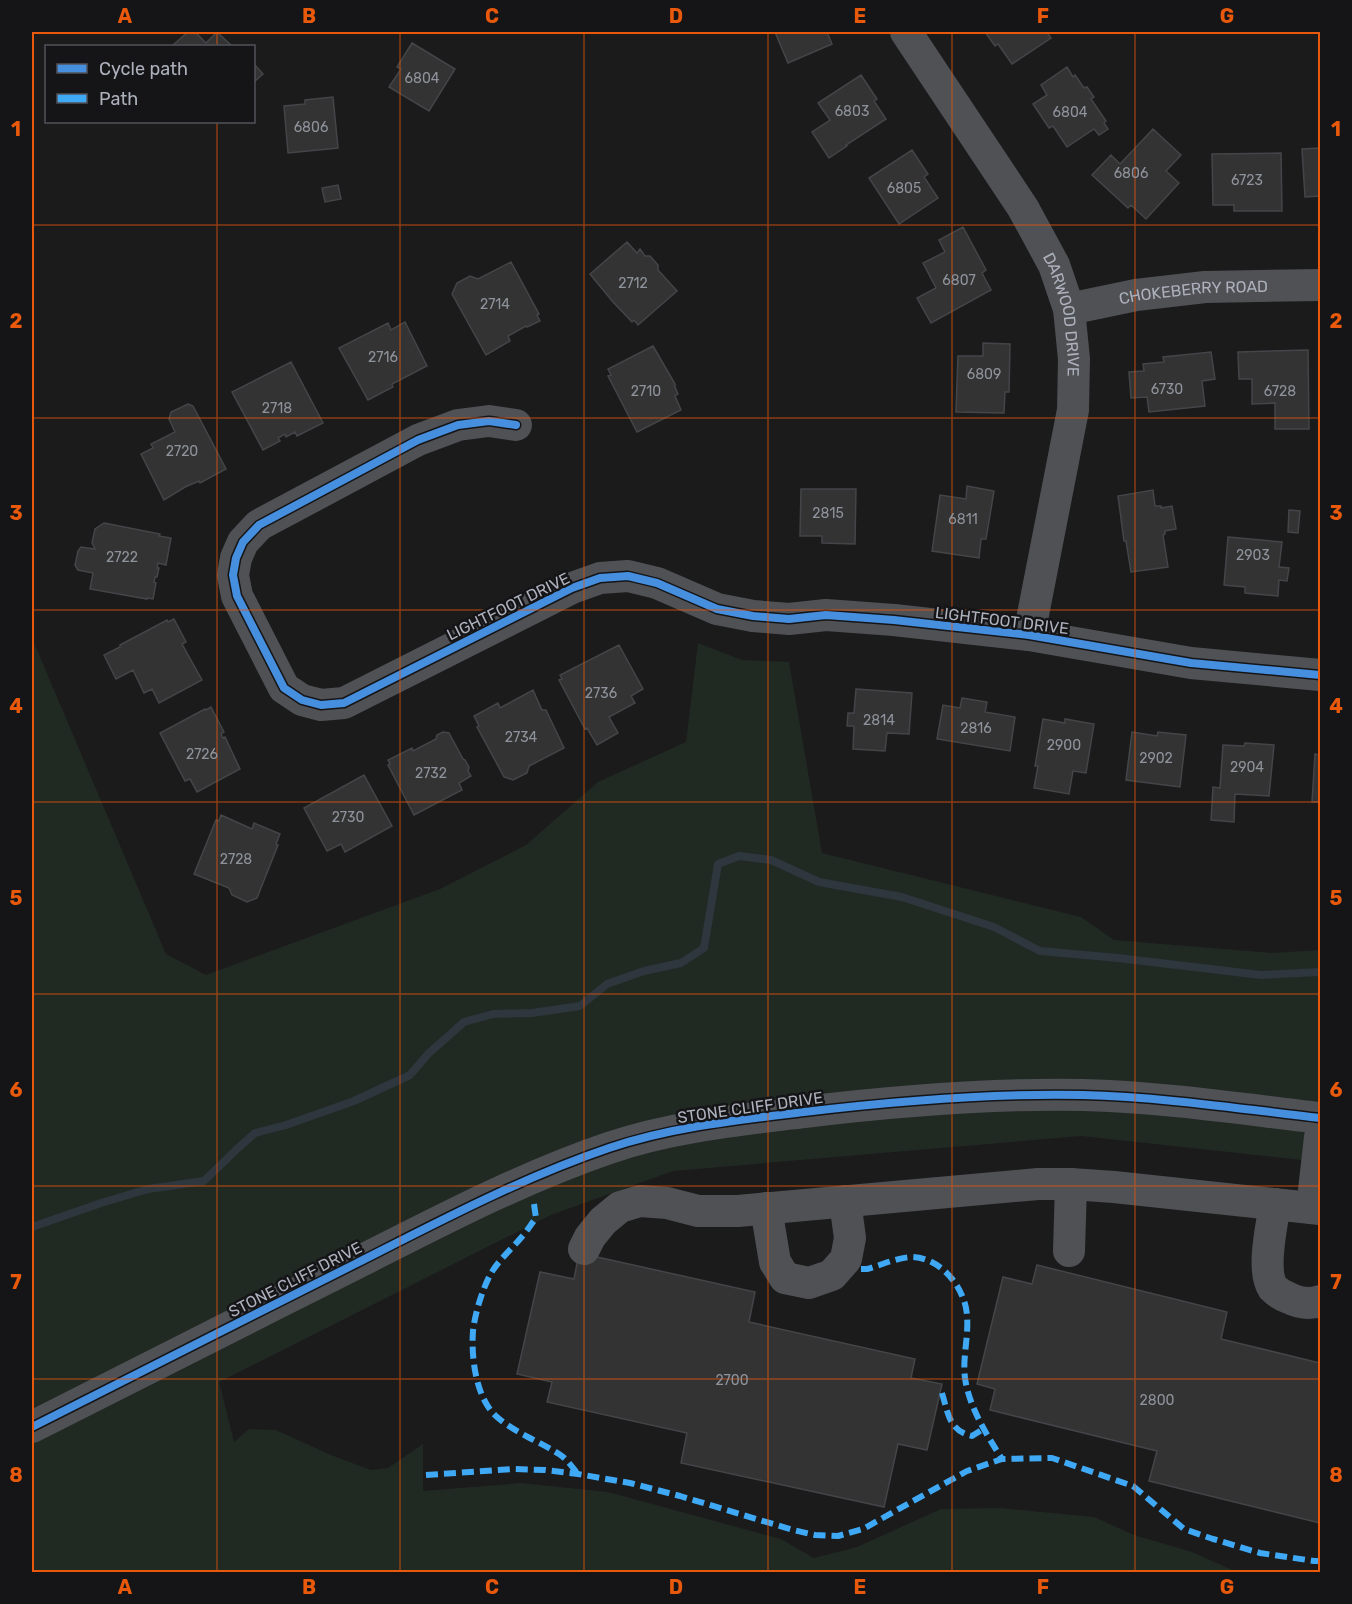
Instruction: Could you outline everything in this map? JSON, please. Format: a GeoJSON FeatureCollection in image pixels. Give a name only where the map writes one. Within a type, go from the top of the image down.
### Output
{"type":"FeatureCollection","features":[{"type":"Feature","properties":{"kind":"street","name":"DARWOOD DRIVE"},"geometry":{"type":"LineString","coordinates":[[906,32],[1023,208],[1054,265],[1069,309],[1074,359],[1073,410],[1029,635]]}},
{"type":"Feature","properties":{"kind":"street","name":"CHOKEBERRY ROAD"},"geometry":{"type":"LineString","coordinates":[[1069,309],[1136,295],[1205,287],[1320,285]]}},
{"type":"Feature","properties":{"kind":"street","name":"LIGHTFOOT DRIVE"},"geometry":{"type":"LineString","coordinates":[[516,425],[489,421],[458,425],[418,441],[259,525],[243,542],[236,558],[233,575],[237,596],[284,688],[302,700],[321,705],[344,703],[572,588],[600,578],[628,576],[657,583],[717,609],[753,616],[789,619],[826,615],[894,620],[1029,635],[1191,663],[1320,675]]}},
{"type":"Feature","properties":{"kind":"street","name":"STONE CLIFF DRIVE"},"geometry":{"type":"LineString","coordinates":[[32,1427],[445,1218],[544,1172],[612,1147],[670,1131],[754,1118],[867,1105],[1022,1094],[1148,1099],[1320,1118]]}},
{"type":"Feature","properties":{"kind":"street"},"geometry":{"type":"LineString","coordinates":[[584,1249],[603,1221],[620,1207],[640,1201],[667,1203],[698,1211],[738,1211],[1038,1184],[1071,1184],[1114,1186],[1316,1208],[1320,1137]]}},
{"type":"Feature","properties":{"kind":"street"},"geometry":{"type":"LineString","coordinates":[[1069,1251],[1071,1184]]}},
{"type":"Feature","properties":{"kind":"street"},"geometry":{"type":"LineString","coordinates":[[766,1208],[774,1262],[785,1278],[809,1283],[832,1275],[846,1259],[849,1238],[845,1201]]}},
{"type":"Feature","properties":{"kind":"street"},"geometry":{"type":"LineString","coordinates":[[1275,1204],[1267,1262],[1273,1287],[1294,1301],[1307,1304],[1320,1301]]}},
{"type":"Feature","properties":{"kind":"shaded area"},"geometry":{"type":"Polygon","coordinates":[[[32,638],[166,954],[206,975],[440,889],[526,845],[598,782],[686,742],[698,643],[742,660],[789,662],[822,853],[1081,917],[1114,940],[1272,953],[1320,950],[1320,1162],[1081,1136],[673,1171],[551,1215],[219,1382],[234,1442],[249,1429],[276,1430],[371,1470],[388,1468],[423,1444],[423,1491],[521,1483],[608,1492],[781,1539],[814,1558],[857,1547],[941,1509],[1001,1508],[1094,1517],[1134,1535],[1192,1552],[1237,1572],[32,1572],[32,638]]]}},
{"type":"Feature","properties":{"kind":"building"},"geometry":{"type":"Polygon","coordinates":[[[188,32],[195,32],[206,43],[217,32],[231,45],[173,45],[188,32]]]}},
{"type":"Feature","properties":{"kind":"building"},"geometry":{"type":"Polygon","coordinates":[[[775,32],[827,32],[832,44],[788,63],[775,32]]]}},
{"type":"Feature","properties":{"kind":"building"},"geometry":{"type":"Polygon","coordinates":[[[985,32],[1047,32],[1051,38],[1012,64],[998,44],[995,46],[985,32]]]}},
{"type":"Feature","properties":{"kind":"building"},"geometry":{"type":"Polygon","coordinates":[[[412,43],[455,69],[429,111],[389,87],[401,69],[397,67],[412,43]]]}},
{"type":"Feature","properties":{"kind":"building"},"geometry":{"type":"Polygon","coordinates":[[[255,65],[263,74],[255,81],[255,65]]]}},
{"type":"Feature","properties":{"kind":"building"},"geometry":{"type":"Polygon","coordinates":[[[1067,67],[1073,77],[1075,75],[1094,97],[1091,99],[1106,121],[1104,123],[1108,129],[1099,135],[1094,129],[1067,147],[1053,126],[1049,128],[1033,104],[1047,95],[1041,85],[1067,67]]]}},
{"type":"Feature","properties":{"kind":"building"},"geometry":{"type":"Polygon","coordinates":[[[861,75],[877,99],[874,101],[886,119],[829,158],[812,132],[830,120],[818,103],[861,75]]]}},
{"type":"Feature","properties":{"kind":"building"},"geometry":{"type":"Polygon","coordinates":[[[333,97],[338,148],[288,153],[284,106],[305,104],[305,100],[333,97]]]}},
{"type":"Feature","properties":{"kind":"building"},"geometry":{"type":"Polygon","coordinates":[[[1153,129],[1181,155],[1166,171],[1179,183],[1146,219],[1131,205],[1128,208],[1092,175],[1111,155],[1120,164],[1153,129]]]}},
{"type":"Feature","properties":{"kind":"building"},"geometry":{"type":"Polygon","coordinates":[[[1320,148],[1320,196],[1305,197],[1302,149],[1320,148]]]}},
{"type":"Feature","properties":{"kind":"building"},"geometry":{"type":"Polygon","coordinates":[[[912,150],[928,174],[924,177],[938,198],[899,224],[869,178],[912,150]]]}},
{"type":"Feature","properties":{"kind":"building"},"geometry":{"type":"Polygon","coordinates":[[[1281,153],[1282,211],[1234,211],[1234,205],[1213,205],[1212,154],[1281,153]]]}},
{"type":"Feature","properties":{"kind":"building"},"geometry":{"type":"Polygon","coordinates":[[[338,185],[341,199],[325,202],[322,188],[338,185]]]}},
{"type":"Feature","properties":{"kind":"building"},"geometry":{"type":"Polygon","coordinates":[[[963,227],[986,270],[982,273],[991,290],[931,323],[917,298],[936,288],[923,263],[945,252],[939,240],[963,227]]]}},
{"type":"Feature","properties":{"kind":"building"},"geometry":{"type":"Polygon","coordinates":[[[627,242],[637,253],[640,249],[645,256],[650,256],[658,265],[658,270],[677,291],[638,325],[634,320],[632,322],[613,302],[590,274],[627,242]]]}},
{"type":"Feature","properties":{"kind":"building"},"geometry":{"type":"Polygon","coordinates":[[[511,262],[539,314],[537,315],[540,321],[508,336],[510,341],[486,355],[452,294],[457,283],[470,276],[478,279],[511,262]]]}},
{"type":"Feature","properties":{"kind":"building"},"geometry":{"type":"Polygon","coordinates":[[[405,322],[427,366],[392,384],[393,387],[368,400],[339,348],[388,323],[391,330],[405,322]]]}},
{"type":"Feature","properties":{"kind":"building"},"geometry":{"type":"Polygon","coordinates":[[[983,343],[1010,344],[1009,392],[1005,392],[1004,413],[956,412],[958,356],[983,356],[983,343]]]}},
{"type":"Feature","properties":{"kind":"building"},"geometry":{"type":"Polygon","coordinates":[[[653,346],[675,384],[678,394],[675,396],[681,410],[637,432],[608,376],[611,375],[608,369],[653,346]]]}},
{"type":"Feature","properties":{"kind":"building"},"geometry":{"type":"Polygon","coordinates":[[[1308,350],[1309,429],[1275,429],[1275,403],[1252,404],[1252,379],[1239,379],[1238,352],[1308,350]]]}},
{"type":"Feature","properties":{"kind":"building"},"geometry":{"type":"Polygon","coordinates":[[[1211,352],[1215,379],[1202,381],[1205,406],[1149,412],[1147,397],[1131,398],[1129,372],[1144,371],[1143,364],[1164,362],[1163,357],[1211,352]]]}},
{"type":"Feature","properties":{"kind":"building"},"geometry":{"type":"Polygon","coordinates":[[[291,362],[323,423],[297,436],[295,432],[286,437],[285,434],[278,438],[280,441],[263,450],[232,392],[291,362]]]}},
{"type":"Feature","properties":{"kind":"building"},"geometry":{"type":"Polygon","coordinates":[[[188,404],[193,406],[226,469],[200,483],[199,481],[185,487],[164,500],[141,454],[153,448],[151,444],[175,432],[169,419],[171,412],[188,404]]]}},
{"type":"Feature","properties":{"kind":"building"},"geometry":{"type":"Polygon","coordinates":[[[967,486],[994,491],[986,539],[981,539],[979,558],[932,551],[940,495],[966,499],[967,486]]]}},
{"type":"Feature","properties":{"kind":"building"},"geometry":{"type":"Polygon","coordinates":[[[801,489],[856,489],[855,544],[822,543],[822,536],[800,536],[801,489]]]}},
{"type":"Feature","properties":{"kind":"building"},"geometry":{"type":"Polygon","coordinates":[[[1153,490],[1155,506],[1161,506],[1161,508],[1172,506],[1176,529],[1165,531],[1163,535],[1168,567],[1131,572],[1118,496],[1153,490]]]}},
{"type":"Feature","properties":{"kind":"building"},"geometry":{"type":"Polygon","coordinates":[[[1289,510],[1300,511],[1298,533],[1288,532],[1289,510]]]}},
{"type":"Feature","properties":{"kind":"building"},"geometry":{"type":"Polygon","coordinates":[[[104,523],[171,538],[166,565],[158,563],[153,599],[90,589],[93,573],[78,570],[75,565],[81,547],[95,549],[92,543],[95,529],[104,523]]]}},
{"type":"Feature","properties":{"kind":"building"},"geometry":{"type":"Polygon","coordinates":[[[1228,537],[1282,542],[1279,567],[1289,568],[1287,581],[1279,580],[1278,596],[1245,593],[1245,587],[1224,585],[1228,537]]]}},
{"type":"Feature","properties":{"kind":"building"},"geometry":{"type":"Polygon","coordinates":[[[174,619],[186,642],[182,644],[202,680],[159,703],[152,689],[144,693],[133,670],[116,679],[104,655],[167,620],[168,622],[174,619]]]}},
{"type":"Feature","properties":{"kind":"building"},"geometry":{"type":"Polygon","coordinates":[[[619,645],[643,689],[631,696],[635,703],[609,717],[618,733],[597,745],[587,728],[585,729],[559,680],[562,679],[560,675],[619,645]]]}},
{"type":"Feature","properties":{"kind":"building"},"geometry":{"type":"Polygon","coordinates":[[[856,689],[912,693],[909,734],[887,733],[885,751],[853,749],[854,726],[847,726],[848,713],[854,713],[856,689]]]}},
{"type":"Feature","properties":{"kind":"building"},"geometry":{"type":"Polygon","coordinates":[[[533,690],[542,710],[546,710],[564,748],[529,766],[527,773],[513,780],[504,777],[477,727],[479,726],[474,716],[498,703],[500,708],[533,690]]]}},
{"type":"Feature","properties":{"kind":"building"},"geometry":{"type":"Polygon","coordinates":[[[962,698],[987,702],[985,712],[1015,717],[1010,751],[937,739],[943,705],[960,708],[962,698]]]}},
{"type":"Feature","properties":{"kind":"building"},"geometry":{"type":"Polygon","coordinates":[[[211,707],[224,732],[221,734],[223,738],[225,737],[240,769],[197,792],[190,779],[185,781],[160,733],[211,707]]]}},
{"type":"Feature","properties":{"kind":"building"},"geometry":{"type":"Polygon","coordinates":[[[1043,719],[1065,723],[1065,719],[1094,724],[1086,773],[1073,771],[1069,794],[1034,788],[1038,766],[1035,766],[1043,719]]]}},
{"type":"Feature","properties":{"kind":"building"},"geometry":{"type":"Polygon","coordinates":[[[443,732],[449,733],[469,767],[468,771],[471,776],[459,783],[462,790],[414,815],[388,765],[390,764],[388,760],[412,748],[413,751],[436,739],[437,735],[443,732]]]}},
{"type":"Feature","properties":{"kind":"building"},"geometry":{"type":"Polygon","coordinates":[[[1132,732],[1157,736],[1158,732],[1186,735],[1180,787],[1126,780],[1132,732]]]}},
{"type":"Feature","properties":{"kind":"building"},"geometry":{"type":"Polygon","coordinates":[[[1245,743],[1274,745],[1269,796],[1235,794],[1234,822],[1211,820],[1213,787],[1220,788],[1223,745],[1244,746],[1245,743]]]}},
{"type":"Feature","properties":{"kind":"building"},"geometry":{"type":"Polygon","coordinates":[[[1315,754],[1320,755],[1320,802],[1312,802],[1315,754]]]}},
{"type":"Feature","properties":{"kind":"building"},"geometry":{"type":"Polygon","coordinates":[[[364,775],[392,826],[345,852],[341,844],[327,851],[304,808],[364,775]]]}},
{"type":"Feature","properties":{"kind":"building"},"geometry":{"type":"Polygon","coordinates":[[[221,815],[252,829],[254,823],[280,834],[276,844],[278,845],[257,898],[247,902],[232,895],[229,888],[194,874],[216,820],[219,821],[221,815]]]}},
{"type":"Feature","properties":{"kind":"building"},"geometry":{"type":"Polygon","coordinates":[[[579,1253],[755,1292],[749,1322],[915,1359],[911,1378],[942,1384],[927,1450],[898,1444],[884,1507],[681,1463],[687,1433],[547,1402],[552,1382],[517,1374],[540,1272],[574,1279],[579,1253]]]}},
{"type":"Feature","properties":{"kind":"building"},"geometry":{"type":"Polygon","coordinates":[[[1037,1265],[1227,1312],[1221,1339],[1320,1363],[1320,1523],[1149,1481],[1157,1451],[990,1410],[995,1389],[977,1384],[1003,1277],[1032,1284],[1037,1265]]]}},
{"type":"Feature","properties":{"kind":"waterway"},"geometry":{"type":"LineString","coordinates":[[32,1227],[148,1189],[204,1181],[255,1133],[286,1125],[354,1101],[410,1075],[428,1054],[464,1022],[493,1014],[532,1013],[580,1006],[607,984],[644,971],[681,963],[704,948],[718,864],[739,856],[771,860],[819,882],[902,897],[994,927],[1040,951],[1261,975],[1320,972]]}},
{"type":"Feature","properties":{"kind":"marked path"},"geometry":{"type":"LineString","coordinates":[[534,1204],[536,1218],[502,1258],[487,1281],[475,1317],[474,1365],[484,1400],[497,1417],[511,1428],[562,1456],[578,1474]]}},
{"type":"Feature","properties":{"kind":"marked path"},"geometry":{"type":"LineString","coordinates":[[861,1269],[911,1257],[932,1262],[950,1276],[962,1295],[967,1315],[964,1367],[966,1384],[981,1423],[1002,1459]]}},
{"type":"Feature","properties":{"kind":"marked path"},"geometry":{"type":"LineString","coordinates":[[942,1393],[948,1414],[958,1430],[972,1436],[983,1429]]}},
{"type":"Feature","properties":{"kind":"marked path"},"geometry":{"type":"LineString","coordinates":[[426,1475],[513,1469],[578,1474],[630,1483],[680,1496],[793,1530],[815,1535],[838,1536],[863,1529],[967,1471],[1002,1459],[1052,1458],[1133,1486],[1184,1529],[1260,1553],[1320,1561]]}},
{"type":"Feature","properties":{"kind":"cycle path"},"geometry":{"type":"LineString","coordinates":[[516,425],[489,421],[458,425],[418,440],[259,525],[243,542],[236,558],[233,575],[237,596],[284,688],[302,700],[321,705],[344,703],[572,588],[600,578],[628,576],[657,583],[717,609],[753,616],[789,619],[826,615],[894,620],[1029,635],[1191,663],[1320,675]]}},
{"type":"Feature","properties":{"kind":"cycle path"},"geometry":{"type":"LineString","coordinates":[[32,1427],[480,1201],[609,1148],[681,1129],[839,1108],[908,1101],[1013,1095],[1142,1098],[1320,1118]]}}]}
